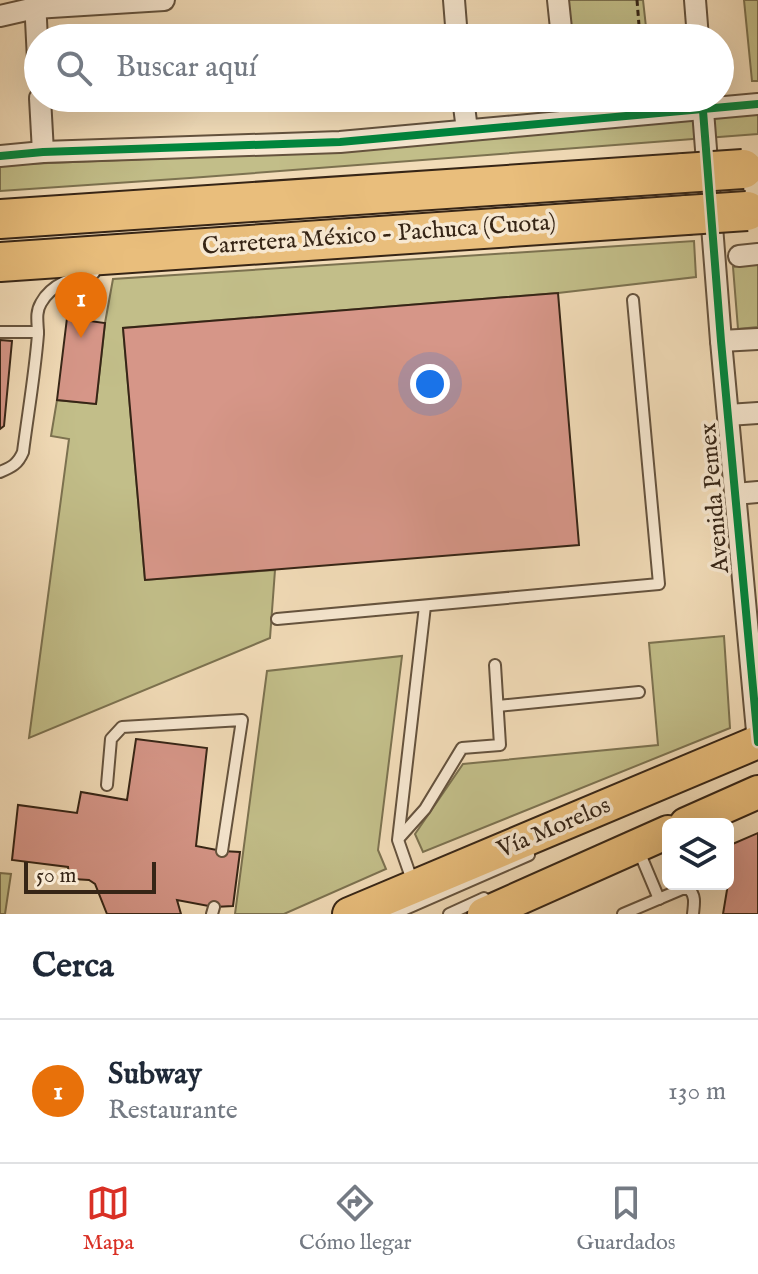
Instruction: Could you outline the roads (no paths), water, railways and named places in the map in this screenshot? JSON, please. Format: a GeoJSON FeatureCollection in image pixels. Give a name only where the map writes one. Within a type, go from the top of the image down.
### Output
{"type":"FeatureCollection","features":[{"type":"Feature","properties":{"kind":"highway","name":"Carretera México - Pachuca (Cuota)"},"geometry":{"type":"LineString","coordinates":[[0,219],[750,168]]}},
{"type":"Feature","properties":{"kind":"highway","name":"Carretera México - Pachuca (Cuota)"},"geometry":{"type":"LineString","coordinates":[[0,262],[753,211]]}},
{"type":"Feature","properties":{"kind":"main road","name":"Vía Morelos"},"geometry":{"type":"LineString","coordinates":[[349,914],[420,901],[758,742]]}},
{"type":"Feature","properties":{"kind":"main road","name":"Vía Morelos"},"geometry":{"type":"LineString","coordinates":[[691,818],[758,792]]}},
{"type":"Feature","properties":{"kind":"main road","name":"Vía Morelos"},"geometry":{"type":"LineString","coordinates":[[491,903],[569,876],[662,829]]}},
{"type":"Feature","properties":{"kind":"street"},"geometry":{"type":"LineString","coordinates":[[0,16],[35,4],[164,0]]}},
{"type":"Feature","properties":{"kind":"street"},"geometry":{"type":"LineString","coordinates":[[454,0],[456,24]]}},
{"type":"Feature","properties":{"kind":"street"},"geometry":{"type":"LineString","coordinates":[[558,0],[566,24]]}},
{"type":"Feature","properties":{"kind":"street"},"geometry":{"type":"LineString","coordinates":[[695,0],[697,24]]}},
{"type":"Feature","properties":{"kind":"street"},"geometry":{"type":"LineString","coordinates":[[35,4],[36,24]]}},
{"type":"Feature","properties":{"kind":"street"},"geometry":{"type":"LineString","coordinates":[[734,104],[758,104]]}},
{"type":"Feature","properties":{"kind":"street"},"geometry":{"type":"LineString","coordinates":[[41,112],[43,152]]}},
{"type":"Feature","properties":{"kind":"street"},"geometry":{"type":"LineString","coordinates":[[465,112],[467,130]]}},
{"type":"Feature","properties":{"kind":"street"},"geometry":{"type":"LineString","coordinates":[[569,112],[570,121]]}},
{"type":"Feature","properties":{"kind":"street"},"geometry":{"type":"LineString","coordinates":[[0,156],[340,142],[636,112]]}},
{"type":"Feature","properties":{"kind":"street","name":"Avenida Pemex"},"geometry":{"type":"LineString","coordinates":[[703,112],[735,494],[750,569],[758,742]]}},
{"type":"Feature","properties":{"kind":"street"},"geometry":{"type":"LineString","coordinates":[[721,341],[758,339]]}},
{"type":"Feature","properties":{"kind":"street"},"geometry":{"type":"LineString","coordinates":[[728,415],[758,413]]}},
{"type":"Feature","properties":{"kind":"street"},"geometry":{"type":"LineString","coordinates":[[735,494],[758,492]]}},
{"type":"Feature","properties":{"kind":"lane"},"geometry":{"type":"LineString","coordinates":[[129,264],[189,248]]}},
{"type":"Feature","properties":{"kind":"lane"},"geometry":{"type":"LineString","coordinates":[[0,472],[20,461],[23,452],[38,332],[37,311],[42,300],[68,279],[98,272]]}},
{"type":"Feature","properties":{"kind":"lane"},"geometry":{"type":"LineString","coordinates":[[277,619],[659,584],[633,300]]}},
{"type":"Feature","properties":{"kind":"lane"},"geometry":{"type":"LineString","coordinates":[[0,332],[38,332]]}},
{"type":"Feature","properties":{"kind":"lane"},"geometry":{"type":"LineString","coordinates":[[420,901],[398,840],[425,606]]}},
{"type":"Feature","properties":{"kind":"lane"},"geometry":{"type":"LineString","coordinates":[[398,840],[425,809],[462,748],[500,745],[495,665]]}},
{"type":"Feature","properties":{"kind":"lane"},"geometry":{"type":"LineString","coordinates":[[498,706],[639,692]]}},
{"type":"Feature","properties":{"kind":"lane"},"geometry":{"type":"LineString","coordinates":[[107,785],[111,739],[122,727],[242,720],[222,851]]}},
{"type":"Feature","properties":{"kind":"lane"},"geometry":{"type":"LineString","coordinates":[[685,818],[758,783]]}},
{"type":"Feature","properties":{"kind":"lane"},"geometry":{"type":"LineString","coordinates":[[659,899],[662,829]]}},
{"type":"Feature","properties":{"kind":"lane"},"geometry":{"type":"LineString","coordinates":[[394,914],[533,854]]}},
{"type":"Feature","properties":{"kind":"lane"},"geometry":{"type":"LineString","coordinates":[[534,905],[569,876]]}},
{"type":"Feature","properties":{"kind":"lane"},"geometry":{"type":"LineString","coordinates":[[623,914],[682,889],[693,893],[693,914]]}},
{"type":"Feature","properties":{"kind":"lane"},"geometry":{"type":"LineString","coordinates":[[449,914],[491,903]]}},
{"type":"Feature","properties":{"kind":"place","name":"Subway"},"geometry":{"type":"Point","coordinates":[81,338]}}]}
